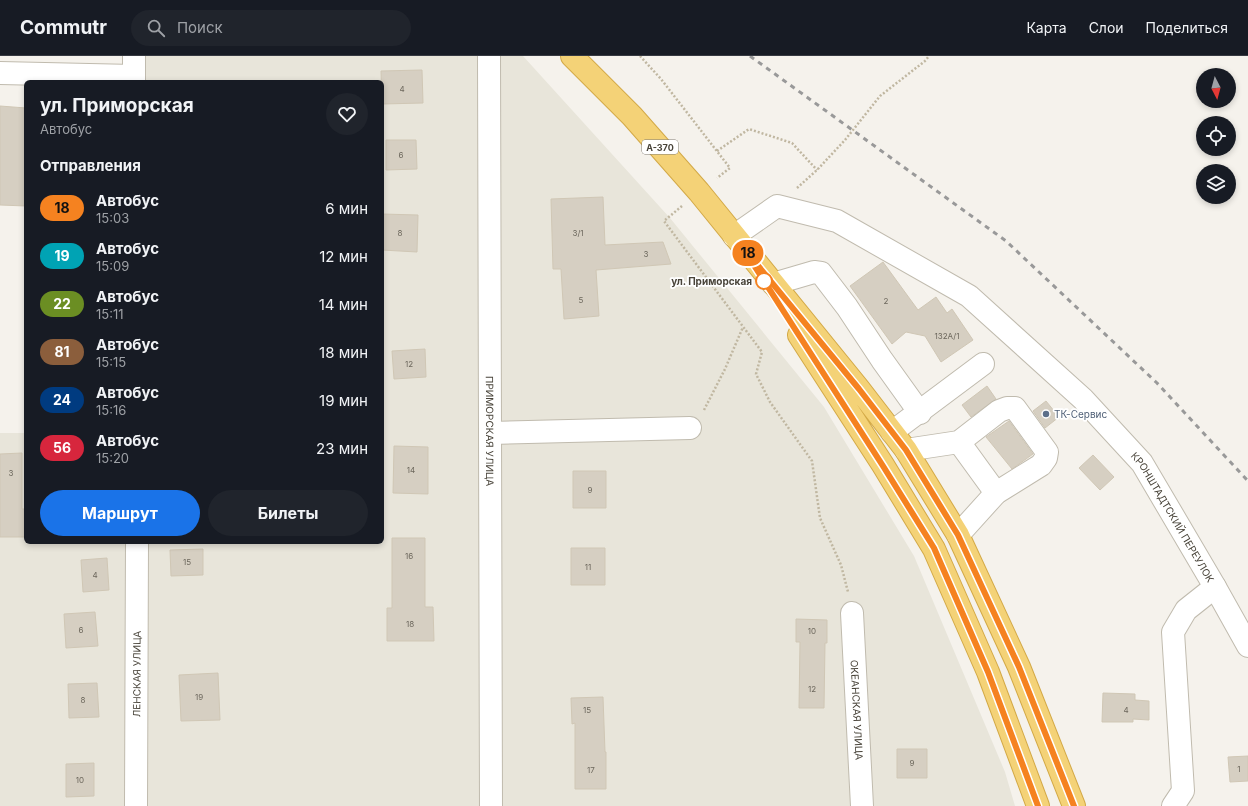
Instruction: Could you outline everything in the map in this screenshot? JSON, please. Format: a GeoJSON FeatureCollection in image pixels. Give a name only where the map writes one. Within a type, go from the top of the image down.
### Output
{"type":"FeatureCollection","features":[{"type":"Feature","properties":{"kind":"highway","name":"А-370"},"geometry":{"type":"LineString","coordinates":[[572,56],[632,116],[699,192],[906,450],[958,535],[1019,667],[1074,806]]}},
{"type":"Feature","properties":{"kind":"highway","name":"А-370"},"geometry":{"type":"LineString","coordinates":[[738,241],[879,459],[934,548],[988,672],[1038,806]]}},
{"type":"Feature","properties":{"kind":"street","name":"ПРИМОРСКАЯ УЛИЦА"},"geometry":{"type":"LineString","coordinates":[[489,56],[491,806]]}},
{"type":"Feature","properties":{"kind":"street"},"geometry":{"type":"LineString","coordinates":[[0,73],[134,71]]}},
{"type":"Feature","properties":{"kind":"street"},"geometry":{"type":"LineString","coordinates":[[738,241],[777,206]]}},
{"type":"Feature","properties":{"kind":"street","name":"КРОНШТАДТСКИЙ ПЕРЕУЛОК"},"geometry":{"type":"LineString","coordinates":[[777,206],[836,221],[969,296],[1083,399],[1142,463],[1216,587],[1248,646]]}},
{"type":"Feature","properties":{"kind":"street"},"geometry":{"type":"LineString","coordinates":[[773,284],[814,272],[822,273],[920,413]]}},
{"type":"Feature","properties":{"kind":"street"},"geometry":{"type":"LineString","coordinates":[[892,432],[920,413],[983,364]]}},
{"type":"Feature","properties":{"kind":"street"},"geometry":{"type":"LineString","coordinates":[[906,450],[959,442],[999,411],[1007,408],[1015,408],[1047,452],[1046,458],[1040,465],[996,493],[958,535]]}},
{"type":"Feature","properties":{"kind":"street"},"geometry":{"type":"LineString","coordinates":[[491,433],[690,428]]}},
{"type":"Feature","properties":{"kind":"street"},"geometry":{"type":"LineString","coordinates":[[959,442],[996,493]]}},
{"type":"Feature","properties":{"kind":"street","name":"ЛЕНСКАЯ УЛИЦА"},"geometry":{"type":"LineString","coordinates":[[136,806],[138,544]]}},
{"type":"Feature","properties":{"kind":"street"},"geometry":{"type":"LineString","coordinates":[[1173,806],[1183,791],[1173,632],[1186,610],[1216,587]]}},
{"type":"Feature","properties":{"kind":"street","name":"ОКЕАНСКАЯ УЛИЦА"},"geometry":{"type":"LineString","coordinates":[[852,613],[862,806]]}},
{"type":"Feature","properties":{"kind":"path"},"geometry":{"type":"LineString","coordinates":[[777,206],[817,170],[845,140],[880,96],[925,61],[929,56]]}},
{"type":"Feature","properties":{"kind":"path"},"geometry":{"type":"LineString","coordinates":[[717,152],[749,128],[792,143],[817,170]]}},
{"type":"Feature","properties":{"kind":"path"},"geometry":{"type":"LineString","coordinates":[[690,428],[706,408],[743,327]]}},
{"type":"Feature","properties":{"kind":"path"},"geometry":{"type":"LineString","coordinates":[[762,352],[756,374],[770,402],[812,461],[820,518],[841,565],[852,613]]}},
{"type":"Feature","properties":{"kind":"shaded area"},"geometry":{"type":"Polygon","coordinates":[[[146,56],[523,56],[670,218],[824,407],[914,556],[1005,772],[1015,806],[0,806],[0,433],[24,433],[24,544],[384,544],[384,80],[146,80],[146,56]]]}},
{"type":"Feature","properties":{"kind":"building"},"geometry":{"type":"Polygon","coordinates":[[[422,70],[423,103],[384,104],[384,80],[381,80],[381,71],[422,70]]]}},
{"type":"Feature","properties":{"kind":"building"},"geometry":{"type":"Polygon","coordinates":[[[0,106],[24,108],[24,206],[0,205],[0,106]]]}},
{"type":"Feature","properties":{"kind":"building"},"geometry":{"type":"Polygon","coordinates":[[[386,140],[416,140],[417,169],[386,170],[386,140]]]}},
{"type":"Feature","properties":{"kind":"building"},"geometry":{"type":"Polygon","coordinates":[[[603,197],[605,245],[663,242],[671,264],[596,270],[599,316],[564,319],[561,269],[553,269],[551,199],[603,197]]]}},
{"type":"Feature","properties":{"kind":"building"},"geometry":{"type":"Polygon","coordinates":[[[384,214],[418,215],[417,252],[384,250],[384,214]]]}},
{"type":"Feature","properties":{"kind":"building"},"geometry":{"type":"Polygon","coordinates":[[[883,262],[918,310],[936,297],[947,313],[952,309],[973,340],[941,362],[925,336],[906,332],[892,344],[850,286],[883,262]]]}},
{"type":"Feature","properties":{"kind":"building"},"geometry":{"type":"Polygon","coordinates":[[[425,349],[426,377],[394,379],[392,351],[425,349]]]}},
{"type":"Feature","properties":{"kind":"building"},"geometry":{"type":"Polygon","coordinates":[[[987,386],[996,399],[971,417],[962,405],[987,386]]]}},
{"type":"Feature","properties":{"kind":"building"},"geometry":{"type":"Polygon","coordinates":[[[1046,401],[1059,417],[1045,428],[1033,411],[1046,401]]]}},
{"type":"Feature","properties":{"kind":"building"},"geometry":{"type":"Polygon","coordinates":[[[1009,421],[1033,454],[1012,469],[986,437],[1009,421]]]}},
{"type":"Feature","properties":{"kind":"building"},"geometry":{"type":"Polygon","coordinates":[[[394,446],[428,447],[428,494],[393,493],[394,446]]]}},
{"type":"Feature","properties":{"kind":"building"},"geometry":{"type":"Polygon","coordinates":[[[22,453],[22,509],[24,509],[24,537],[0,537],[0,454],[22,453]]]}},
{"type":"Feature","properties":{"kind":"building"},"geometry":{"type":"Polygon","coordinates":[[[1093,455],[1114,477],[1100,490],[1079,468],[1093,455]]]}},
{"type":"Feature","properties":{"kind":"building"},"geometry":{"type":"Polygon","coordinates":[[[573,471],[606,471],[606,508],[573,508],[573,471]]]}},
{"type":"Feature","properties":{"kind":"building"},"geometry":{"type":"Polygon","coordinates":[[[392,538],[425,538],[425,607],[433,607],[434,641],[387,641],[387,608],[392,608],[392,538]]]}},
{"type":"Feature","properties":{"kind":"building"},"geometry":{"type":"Polygon","coordinates":[[[571,548],[605,548],[605,585],[571,585],[571,548]]]}},
{"type":"Feature","properties":{"kind":"building"},"geometry":{"type":"Polygon","coordinates":[[[203,549],[203,575],[171,576],[170,550],[203,549]]]}},
{"type":"Feature","properties":{"kind":"building"},"geometry":{"type":"Polygon","coordinates":[[[107,558],[109,590],[83,592],[81,560],[107,558]]]}},
{"type":"Feature","properties":{"kind":"building"},"geometry":{"type":"Polygon","coordinates":[[[95,612],[98,646],[66,648],[64,614],[95,612]]]}},
{"type":"Feature","properties":{"kind":"building"},"geometry":{"type":"Polygon","coordinates":[[[796,619],[827,620],[827,643],[825,643],[824,708],[799,708],[800,642],[796,642],[796,619]]]}},
{"type":"Feature","properties":{"kind":"building"},"geometry":{"type":"Polygon","coordinates":[[[218,673],[220,720],[181,721],[179,675],[218,673]]]}},
{"type":"Feature","properties":{"kind":"building"},"geometry":{"type":"Polygon","coordinates":[[[97,683],[99,717],[69,718],[68,684],[97,683]]]}},
{"type":"Feature","properties":{"kind":"building"},"geometry":{"type":"Polygon","coordinates":[[[1103,693],[1135,694],[1135,700],[1149,701],[1149,720],[1133,719],[1133,722],[1102,722],[1103,693]]]}},
{"type":"Feature","properties":{"kind":"building"},"geometry":{"type":"Polygon","coordinates":[[[603,697],[606,752],[606,789],[575,789],[575,723],[572,724],[571,698],[603,697]]]}},
{"type":"Feature","properties":{"kind":"building"},"geometry":{"type":"Polygon","coordinates":[[[897,749],[927,749],[927,778],[897,778],[897,749]]]}},
{"type":"Feature","properties":{"kind":"building"},"geometry":{"type":"Polygon","coordinates":[[[1248,756],[1248,781],[1230,782],[1228,757],[1248,756]]]}},
{"type":"Feature","properties":{"kind":"building"},"geometry":{"type":"Polygon","coordinates":[[[94,763],[94,796],[66,797],[66,764],[94,763]]]}},
{"type":"Feature","properties":{"kind":"railway"},"geometry":{"type":"LineString","coordinates":[[750,56],[1006,241],[1157,383],[1248,481]]}},
{"type":"Feature","properties":{"kind":"bus line","name":"18"},"geometry":{"type":"LineString","coordinates":[[1038,806],[988,672],[934,548],[741,245],[859,389],[906,450],[958,535],[1019,667],[1074,806]]}},
{"type":"Feature","properties":{"kind":"place","name":"ул. Приморская"},"geometry":{"type":"Point","coordinates":[764,281]}},
{"type":"Feature","properties":{"kind":"place","name":"ТК-Сервис"},"geometry":{"type":"Point","coordinates":[1046,414]}}]}
